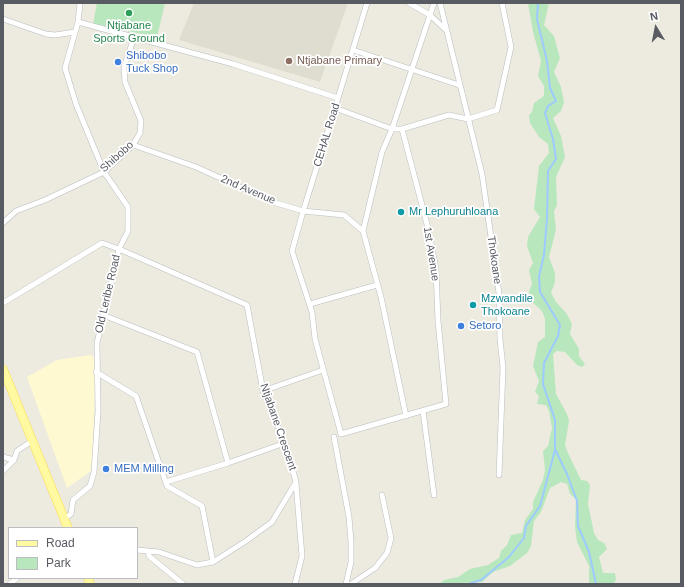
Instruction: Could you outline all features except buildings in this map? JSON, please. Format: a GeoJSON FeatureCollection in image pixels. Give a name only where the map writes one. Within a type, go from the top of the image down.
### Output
{"type":"FeatureCollection","features":[{"type":"Feature","properties":{"kind":"main road"},"geometry":{"type":"LineString","coordinates":[[3,369],[68,527]]}},
{"type":"Feature","properties":{"kind":"street","name":"Old Leribe Road"},"geometry":{"type":"LineString","coordinates":[[64,519],[71,514],[74,500],[90,486],[94,472],[98,411],[96,372],[97,343],[119,249],[128,231],[128,207],[104,172],[76,104],[65,68],[78,22],[80,3]]}},
{"type":"Feature","properties":{"kind":"street","name":"CEHAL Road"},"geometry":{"type":"LineString","coordinates":[[341,434],[315,339],[310,304],[292,251],[367,3]]}},
{"type":"Feature","properties":{"kind":"street"},"geometry":{"type":"LineString","coordinates":[[409,3],[430,15],[446,30]]}},
{"type":"Feature","properties":{"kind":"street"},"geometry":{"type":"LineString","coordinates":[[406,416],[363,230],[382,152],[392,129],[434,3]]}},
{"type":"Feature","properties":{"kind":"street","name":"Thokoane"},"geometry":{"type":"LineString","coordinates":[[440,3],[482,174],[499,293],[500,339],[503,368],[499,475]]}},
{"type":"Feature","properties":{"kind":"street"},"geometry":{"type":"LineString","coordinates":[[335,108],[392,129],[402,129],[449,115],[468,119],[497,110],[511,47],[502,3]]}},
{"type":"Feature","properties":{"kind":"street"},"geometry":{"type":"LineString","coordinates":[[3,19],[46,34],[55,35],[74,32]]}},
{"type":"Feature","properties":{"kind":"street","name":"CEHAL Road"},"geometry":{"type":"LineString","coordinates":[[78,22],[233,64],[338,98]]}},
{"type":"Feature","properties":{"kind":"street","name":"Shibobo"},"geometry":{"type":"LineString","coordinates":[[3,223],[16,211],[45,200],[104,172],[133,145],[140,133],[141,121],[125,82],[124,66],[134,38]]}},
{"type":"Feature","properties":{"kind":"street"},"geometry":{"type":"LineString","coordinates":[[353,50],[460,85]]}},
{"type":"Feature","properties":{"kind":"street","name":"1st Avenue"},"geometry":{"type":"LineString","coordinates":[[341,434],[446,404],[438,321],[436,268],[428,228],[402,129]]}},
{"type":"Feature","properties":{"kind":"street","name":"2nd Avenue"},"geometry":{"type":"LineString","coordinates":[[133,145],[196,167],[272,202],[303,211],[344,215],[363,230]]}},
{"type":"Feature","properties":{"kind":"street","name":"Ntjabane Crescent"},"geometry":{"type":"LineString","coordinates":[[3,303],[102,243],[247,305],[263,391],[285,443],[296,482],[272,522],[213,562],[197,565],[160,552],[138,550]]}},
{"type":"Feature","properties":{"kind":"street"},"geometry":{"type":"LineString","coordinates":[[310,304],[377,286]]}},
{"type":"Feature","properties":{"kind":"street"},"geometry":{"type":"LineString","coordinates":[[103,315],[197,352],[228,463]]}},
{"type":"Feature","properties":{"kind":"street"},"geometry":{"type":"LineString","coordinates":[[263,391],[323,370]]}},
{"type":"Feature","properties":{"kind":"street"},"geometry":{"type":"LineString","coordinates":[[96,372],[136,396],[167,486],[202,506],[213,562]]}},
{"type":"Feature","properties":{"kind":"street"},"geometry":{"type":"LineString","coordinates":[[423,411],[434,496]]}},
{"type":"Feature","properties":{"kind":"street"},"geometry":{"type":"LineString","coordinates":[[334,437],[349,516],[351,562],[346,584]]}},
{"type":"Feature","properties":{"kind":"street"},"geometry":{"type":"LineString","coordinates":[[3,471],[14,460],[17,451],[32,441]]}},
{"type":"Feature","properties":{"kind":"street"},"geometry":{"type":"LineString","coordinates":[[166,482],[228,463],[285,443]]}},
{"type":"Feature","properties":{"kind":"street"},"geometry":{"type":"LineString","coordinates":[[3,457],[14,460]]}},
{"type":"Feature","properties":{"kind":"street"},"geometry":{"type":"LineString","coordinates":[[295,584],[302,556],[296,482]]}},
{"type":"Feature","properties":{"kind":"street"},"geometry":{"type":"LineString","coordinates":[[351,584],[375,568],[387,553],[391,538],[382,495]]}},
{"type":"Feature","properties":{"kind":"street"},"geometry":{"type":"LineString","coordinates":[[148,551],[149,556],[183,584]]}},
{"type":"Feature","properties":{"kind":"shaded area","name":"Ntjabane Primary"},"geometry":{"type":"Polygon","coordinates":[[[194,3],[348,3],[320,82],[179,40],[194,3]]]}},
{"type":"Feature","properties":{"kind":"shaded area"},"geometry":{"type":"Polygon","coordinates":[[[90,355],[96,358],[92,470],[67,488],[27,377],[57,360],[90,355]]]}},
{"type":"Feature","properties":{"kind":"green space","name":"Ntjabane Sports Ground"},"geometry":{"type":"Polygon","coordinates":[[[97,3],[165,3],[157,37],[93,24],[97,3]]]}},
{"type":"Feature","properties":{"kind":"green space"},"geometry":{"type":"Polygon","coordinates":[[[528,3],[549,3],[544,25],[554,36],[560,58],[554,72],[561,87],[564,102],[561,111],[553,118],[561,136],[565,157],[556,177],[557,205],[554,211],[556,230],[549,257],[555,273],[555,282],[551,293],[556,302],[567,314],[572,324],[570,334],[579,349],[579,356],[585,364],[582,367],[577,365],[565,352],[557,351],[553,354],[556,394],[567,414],[569,421],[565,445],[581,480],[587,481],[590,485],[588,504],[594,533],[598,540],[604,543],[607,549],[599,557],[603,573],[615,573],[616,579],[614,584],[589,583],[589,566],[577,542],[575,527],[576,499],[570,494],[567,484],[561,482],[550,488],[541,512],[534,521],[531,546],[527,553],[510,566],[493,572],[482,582],[439,584],[444,580],[458,577],[470,569],[488,565],[499,558],[501,551],[507,545],[511,535],[522,533],[525,520],[533,509],[533,502],[543,480],[545,470],[543,451],[548,446],[552,428],[549,411],[546,405],[537,404],[539,396],[535,392],[539,381],[533,366],[538,342],[545,337],[545,319],[542,311],[531,301],[529,291],[532,284],[529,270],[533,263],[527,246],[528,237],[540,217],[534,209],[539,166],[549,153],[548,144],[539,137],[530,123],[529,115],[532,112],[534,103],[544,96],[544,86],[538,76],[541,61],[533,32],[528,3]]]}},
{"type":"Feature","properties":{"kind":"waterway"},"geometry":{"type":"LineString","coordinates":[[538,3],[537,19],[547,61],[550,88],[556,101],[548,106],[545,113],[553,139],[556,159],[548,171],[547,218],[544,255],[539,276],[540,292],[560,325],[558,336],[544,363],[543,384],[555,420],[555,449],[567,474],[577,501],[578,526],[589,552],[596,584]]}},
{"type":"Feature","properties":{"kind":"waterway"},"geometry":{"type":"LineString","coordinates":[[468,584],[481,580],[509,557],[524,538],[526,526],[540,506],[555,450]]}},
{"type":"Feature","properties":{"kind":"place","name":"Ntjabane Sports Ground"},"geometry":{"type":"Point","coordinates":[129,13]}},
{"type":"Feature","properties":{"kind":"place","name":"Ntjabane Primary"},"geometry":{"type":"Point","coordinates":[289,61]}},
{"type":"Feature","properties":{"kind":"place","name":"Shibobo Tuck Shop"},"geometry":{"type":"Point","coordinates":[118,62]}},
{"type":"Feature","properties":{"kind":"place","name":"Mr Lephuruhloana"},"geometry":{"type":"Point","coordinates":[401,212]}},
{"type":"Feature","properties":{"kind":"place","name":"Mzwandile Thokoane"},"geometry":{"type":"Point","coordinates":[473,305]}},
{"type":"Feature","properties":{"kind":"place","name":"Setoro"},"geometry":{"type":"Point","coordinates":[461,326]}},
{"type":"Feature","properties":{"kind":"place","name":"MEM Milling"},"geometry":{"type":"Point","coordinates":[106,469]}}]}
